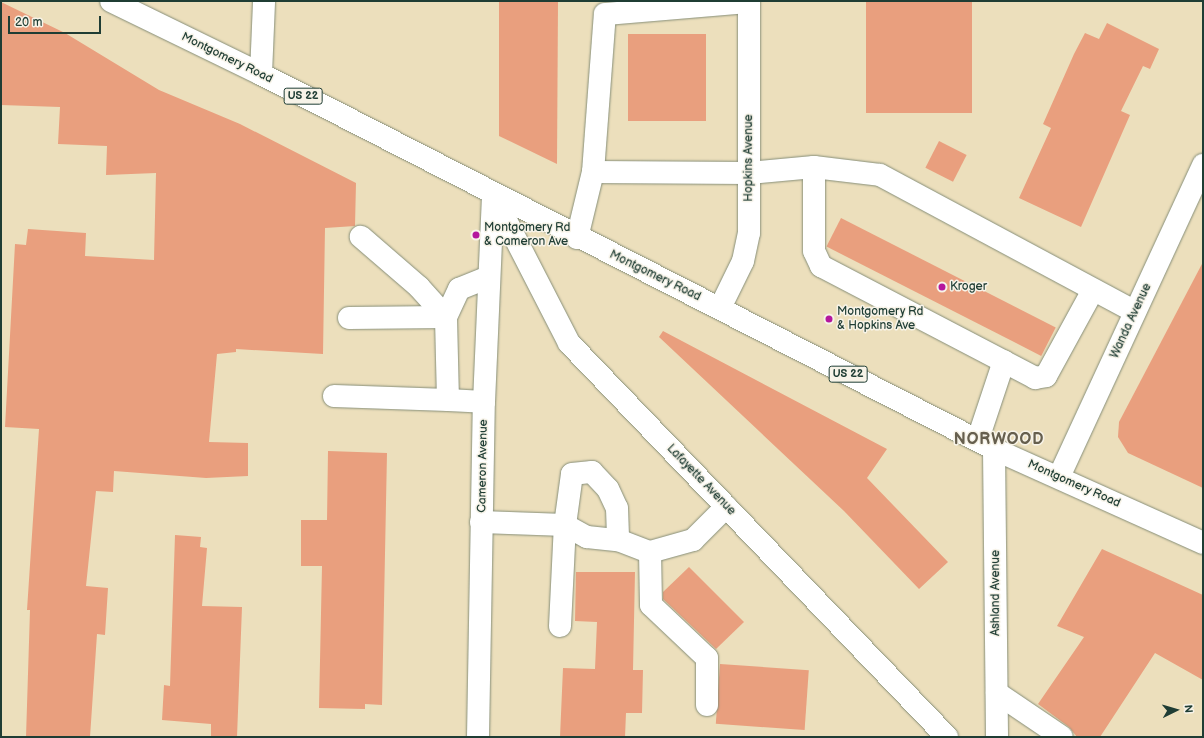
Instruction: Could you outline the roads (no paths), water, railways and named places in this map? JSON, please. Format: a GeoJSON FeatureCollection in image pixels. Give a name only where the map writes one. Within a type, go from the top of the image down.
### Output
{"type":"FeatureCollection","features":[{"type":"Feature","properties":{"kind":"street","name":"Montgomery Road"},"geometry":{"type":"LineString","coordinates":[[111,1],[261,74],[577,238],[720,308],[986,444],[1203,543]]}},
{"type":"Feature","properties":{"kind":"street"},"geometry":{"type":"LineString","coordinates":[[261,74],[264,1]]}},
{"type":"Feature","properties":{"kind":"street"},"geometry":{"type":"LineString","coordinates":[[577,238],[593,172],[605,14],[749,2]]}},
{"type":"Feature","properties":{"kind":"street","name":"Hopkins Avenue"},"geometry":{"type":"LineString","coordinates":[[720,308],[744,254],[749,233],[749,2]]}},
{"type":"Feature","properties":{"kind":"street","name":"Wanda Avenue"},"geometry":{"type":"LineString","coordinates":[[1059,477],[1203,165]]}},
{"type":"Feature","properties":{"kind":"street"},"geometry":{"type":"LineString","coordinates":[[593,172],[749,173],[814,167],[880,175],[1135,312]]}},
{"type":"Feature","properties":{"kind":"street"},"geometry":{"type":"LineString","coordinates":[[814,167],[814,251],[821,266],[1035,378],[1046,376],[1093,290]]}},
{"type":"Feature","properties":{"kind":"street","name":"Cameron Avenue"},"geometry":{"type":"LineString","coordinates":[[478,737],[484,402],[493,195]]}},
{"type":"Feature","properties":{"kind":"street","name":"Lafayette Avenue"},"geometry":{"type":"LineString","coordinates":[[493,195],[569,343],[947,737]]}},
{"type":"Feature","properties":{"kind":"street"},"geometry":{"type":"LineString","coordinates":[[361,237],[419,287],[446,317]]}},
{"type":"Feature","properties":{"kind":"street"},"geometry":{"type":"LineString","coordinates":[[448,400],[446,317],[459,289],[490,277]]}},
{"type":"Feature","properties":{"kind":"street"},"geometry":{"type":"LineString","coordinates":[[349,318],[446,317]]}},
{"type":"Feature","properties":{"kind":"street","name":"Ashland Avenue"},"geometry":{"type":"LineString","coordinates":[[997,737],[997,693],[986,444],[1004,362]]}},
{"type":"Feature","properties":{"kind":"street"},"geometry":{"type":"LineString","coordinates":[[334,396],[484,402]]}},
{"type":"Feature","properties":{"kind":"street"},"geometry":{"type":"LineString","coordinates":[[560,626],[565,525],[572,474],[592,472],[608,488],[618,508],[618,540]]}},
{"type":"Feature","properties":{"kind":"street"},"geometry":{"type":"LineString","coordinates":[[481,522],[565,525],[587,537],[618,540],[650,552],[693,540],[726,507]]}},
{"type":"Feature","properties":{"kind":"street"},"geometry":{"type":"LineString","coordinates":[[650,552],[651,605],[707,658],[707,705]]}},
{"type":"Feature","properties":{"kind":"street"},"geometry":{"type":"LineString","coordinates":[[997,693],[1062,737]]}},
{"type":"Feature","properties":{"kind":"place","name":"Montgomery Rd & Cameron Ave"},"geometry":{"type":"Point","coordinates":[476,235]}},
{"type":"Feature","properties":{"kind":"place","name":"Kroger"},"geometry":{"type":"Point","coordinates":[942,287]}},
{"type":"Feature","properties":{"kind":"place","name":"Montgomery Rd & Hopkins Ave"},"geometry":{"type":"Point","coordinates":[829,319]}},
{"type":"Feature","properties":{"kind":"district","name":"NORWOOD"},"geometry":{"type":"Point","coordinates":[999,440]}}]}
